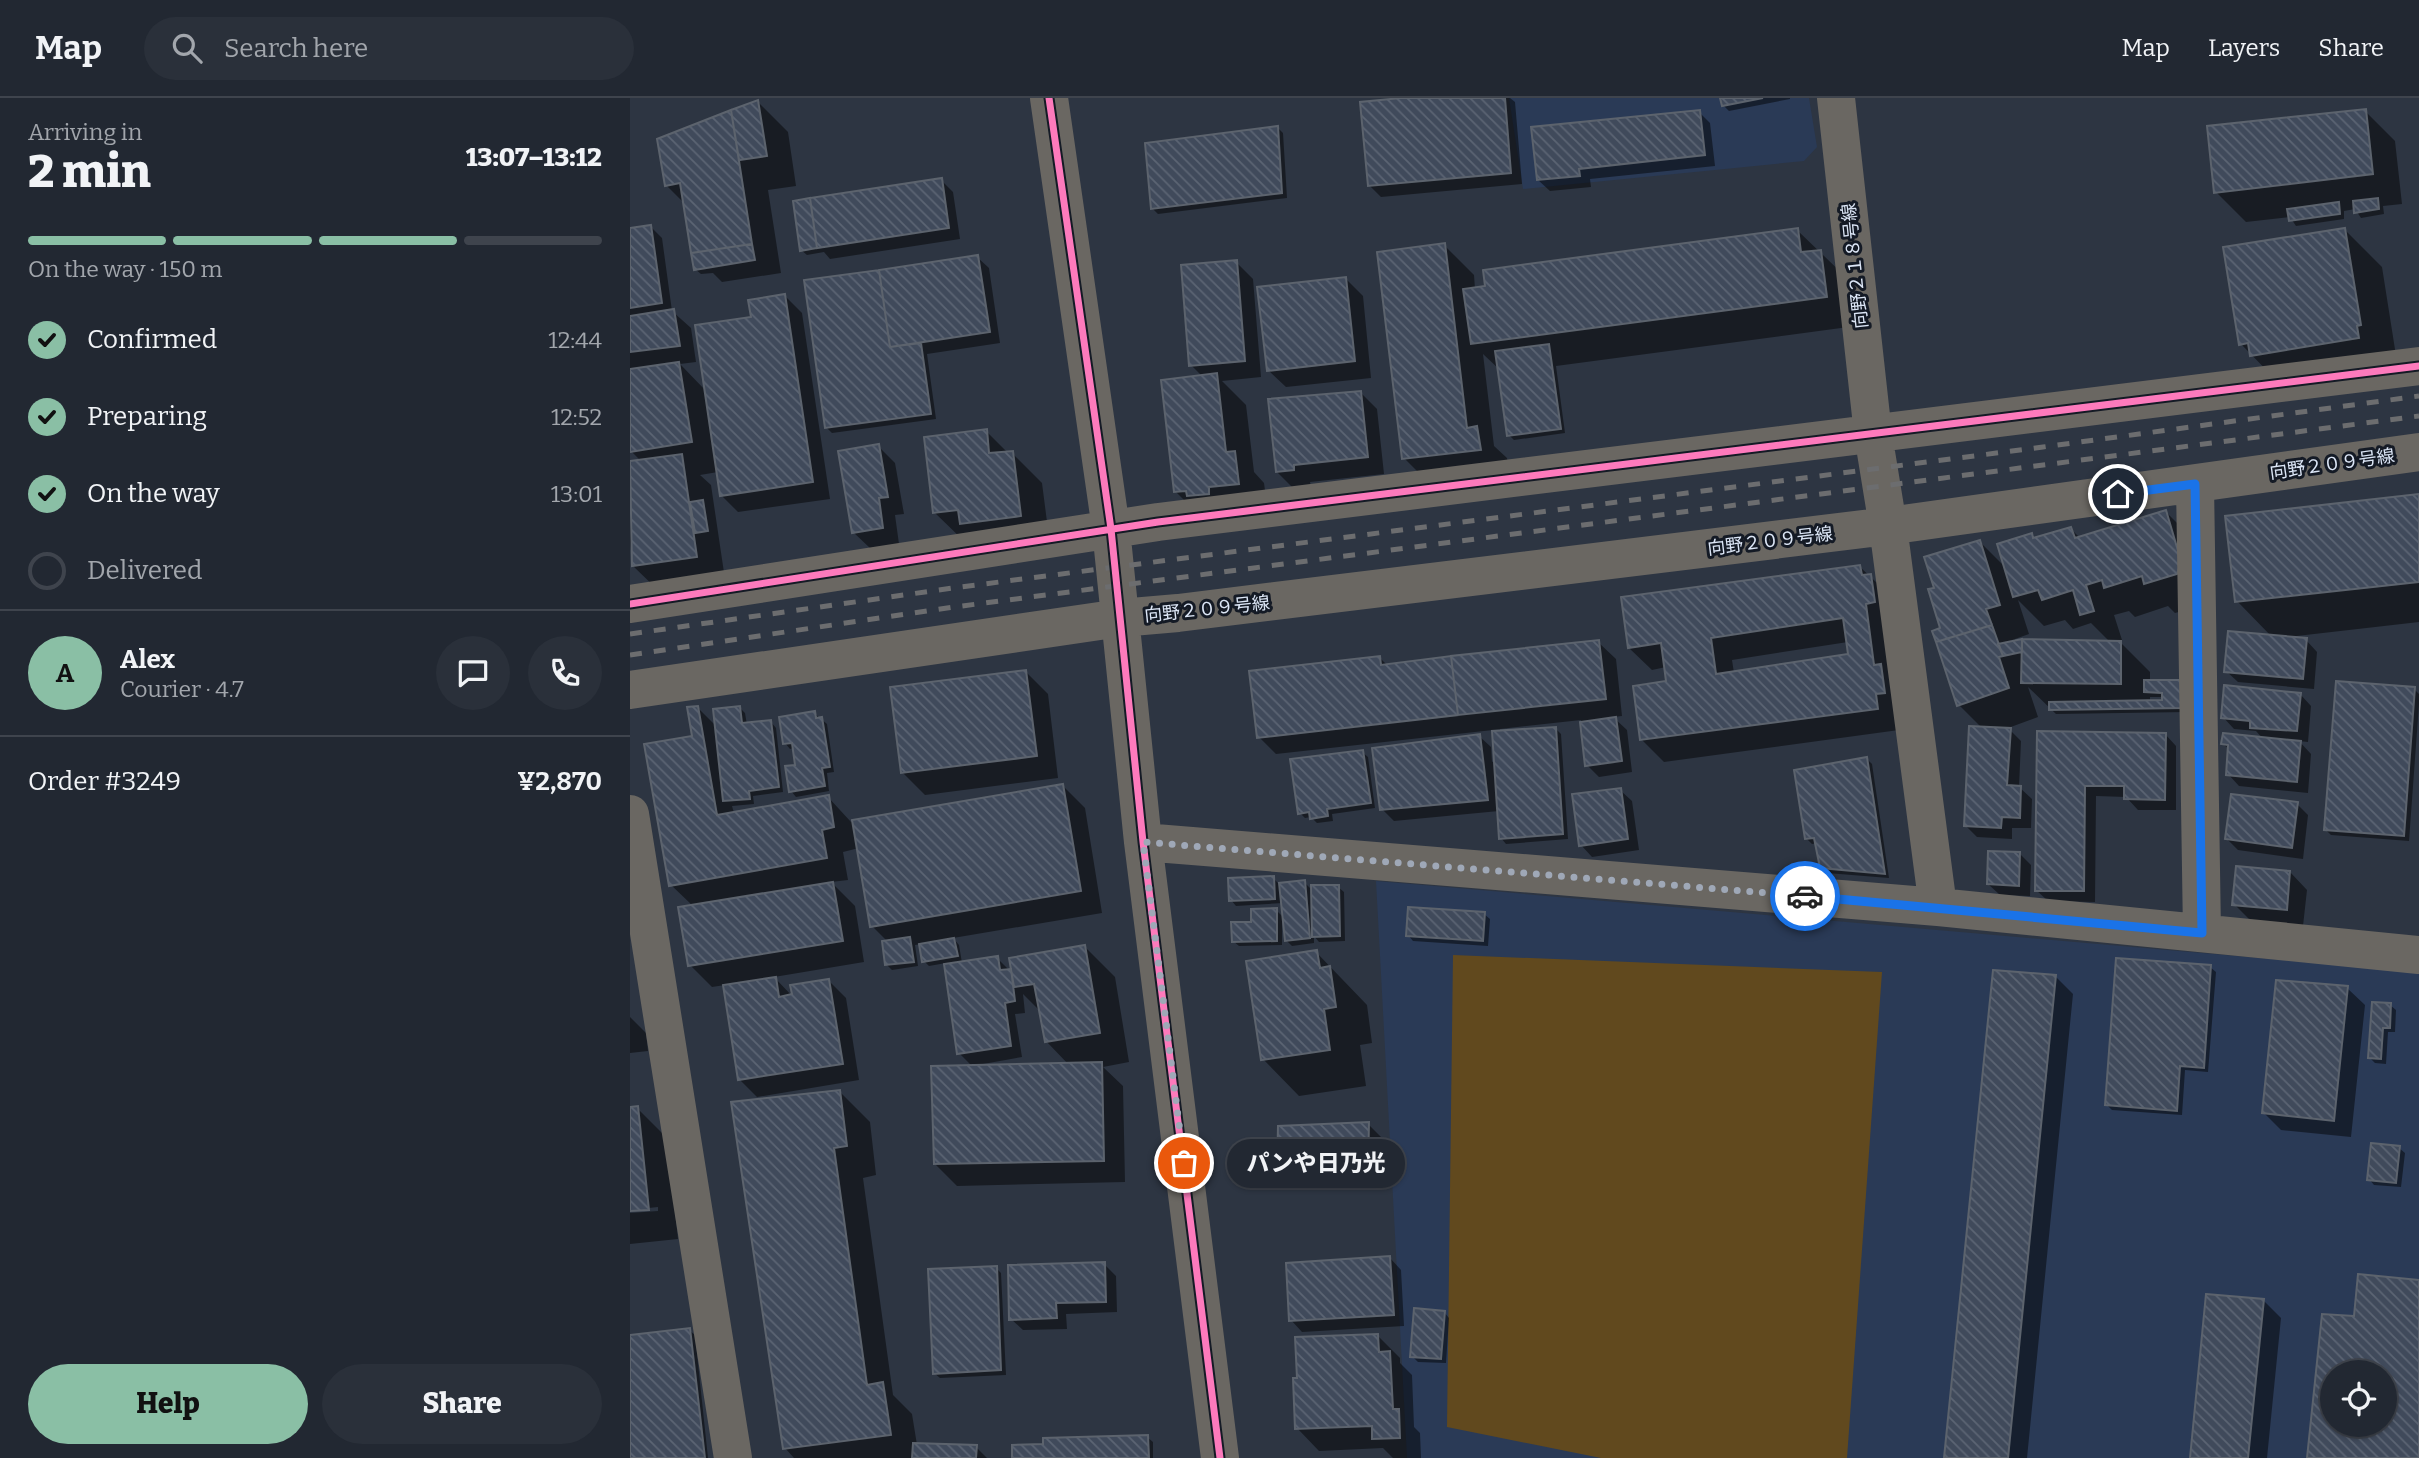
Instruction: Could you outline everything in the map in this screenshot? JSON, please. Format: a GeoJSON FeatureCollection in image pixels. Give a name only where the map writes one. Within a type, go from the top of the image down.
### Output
{"type":"FeatureCollection","features":[{"type":"Feature","properties":{"kind":"street"},"geometry":{"type":"LineString","coordinates":[[1049,98],[1111,529],[1143,842],[1220,1458]]}},
{"type":"Feature","properties":{"kind":"street","name":"向野２１８号線"},"geometry":{"type":"LineString","coordinates":[[1836,98],[1873,434],[1888,526],[1938,907]]}},
{"type":"Feature","properties":{"kind":"street"},"geometry":{"type":"LineString","coordinates":[[630,604],[1111,529],[2419,366]]}},
{"type":"Feature","properties":{"kind":"street","name":"向野２０９号線"},"geometry":{"type":"LineString","coordinates":[[630,690],[1120,618],[1888,526],[2419,452]]}},
{"type":"Feature","properties":{"kind":"street"},"geometry":{"type":"LineString","coordinates":[[2195,484],[2202,933]]}},
{"type":"Feature","properties":{"kind":"street"},"geometry":{"type":"LineString","coordinates":[[630,814],[733,1458]]}},
{"type":"Feature","properties":{"kind":"street"},"geometry":{"type":"LineString","coordinates":[[1143,842],[1938,907],[2419,955]]}},
{"type":"Feature","properties":{"kind":"shaded area"},"geometry":{"type":"Polygon","coordinates":[[[1509,98],[1809,98],[1817,147],[1804,161],[1523,189],[1509,98]]]}},
{"type":"Feature","properties":{"kind":"shaded area"},"geometry":{"type":"Polygon","coordinates":[[[1376,881],[2419,972],[2419,1458],[1407,1458],[1376,881]]]}},
{"type":"Feature","properties":{"kind":"shaded area"},"geometry":{"type":"Polygon","coordinates":[[[1453,955],[1882,972],[1847,1458],[1601,1458],[1447,1427],[1453,955]]]}},
{"type":"Feature","properties":{"kind":"building"},"geometry":{"type":"Polygon","coordinates":[[[1401,98],[1505,98],[1511,173],[1368,186],[1360,102],[1401,98]]]}},
{"type":"Feature","properties":{"kind":"building"},"geometry":{"type":"Polygon","coordinates":[[[1720,98],[1763,98],[1722,106],[1720,98]]]}},
{"type":"Feature","properties":{"kind":"building"},"geometry":{"type":"Polygon","coordinates":[[[758,100],[767,156],[739,160],[731,110],[758,100]]]}},
{"type":"Feature","properties":{"kind":"building"},"geometry":{"type":"Polygon","coordinates":[[[2366,109],[2373,174],[2214,193],[2207,126],[2366,109]]]}},
{"type":"Feature","properties":{"kind":"building"},"geometry":{"type":"Polygon","coordinates":[[[731,110],[752,244],[691,253],[680,183],[665,186],[657,139],[731,110]]]}},
{"type":"Feature","properties":{"kind":"building"},"geometry":{"type":"Polygon","coordinates":[[[1700,110],[1705,155],[1579,169],[1580,176],[1537,180],[1531,127],[1700,110]]]}},
{"type":"Feature","properties":{"kind":"building"},"geometry":{"type":"Polygon","coordinates":[[[1278,126],[1282,193],[1151,209],[1145,143],[1278,126]]]}},
{"type":"Feature","properties":{"kind":"building"},"geometry":{"type":"Polygon","coordinates":[[[942,178],[949,228],[817,248],[810,198],[942,178]]]}},
{"type":"Feature","properties":{"kind":"building"},"geometry":{"type":"Polygon","coordinates":[[[810,198],[817,248],[800,251],[793,201],[810,198]]]}},
{"type":"Feature","properties":{"kind":"building"},"geometry":{"type":"Polygon","coordinates":[[[2378,198],[2379,209],[2354,213],[2353,201],[2378,198]]]}},
{"type":"Feature","properties":{"kind":"building"},"geometry":{"type":"Polygon","coordinates":[[[2339,202],[2340,214],[2289,221],[2287,209],[2339,202]]]}},
{"type":"Feature","properties":{"kind":"building"},"geometry":{"type":"Polygon","coordinates":[[[651,225],[662,303],[630,308],[630,228],[651,225]]]}},
{"type":"Feature","properties":{"kind":"building"},"geometry":{"type":"Polygon","coordinates":[[[1798,228],[1801,252],[1821,250],[1827,297],[1471,344],[1463,289],[1485,286],[1483,270],[1798,228]]]}},
{"type":"Feature","properties":{"kind":"building"},"geometry":{"type":"Polygon","coordinates":[[[2345,228],[2361,325],[2357,326],[2359,338],[2250,356],[2248,343],[2239,345],[2223,247],[2345,228]]]}},
{"type":"Feature","properties":{"kind":"building"},"geometry":{"type":"Polygon","coordinates":[[[1445,243],[1467,428],[1477,426],[1481,450],[1402,459],[1377,252],[1445,243]]]}},
{"type":"Feature","properties":{"kind":"building"},"geometry":{"type":"Polygon","coordinates":[[[752,244],[755,260],[694,270],[691,253],[752,244]]]}},
{"type":"Feature","properties":{"kind":"building"},"geometry":{"type":"Polygon","coordinates":[[[978,255],[990,332],[890,347],[879,270],[978,255]]]}},
{"type":"Feature","properties":{"kind":"building"},"geometry":{"type":"Polygon","coordinates":[[[1237,260],[1245,361],[1189,366],[1181,265],[1237,260]]]}},
{"type":"Feature","properties":{"kind":"building"},"geometry":{"type":"Polygon","coordinates":[[[879,270],[890,347],[921,343],[931,414],[825,428],[804,280],[879,270]]]}},
{"type":"Feature","properties":{"kind":"building"},"geometry":{"type":"Polygon","coordinates":[[[1346,277],[1355,361],[1267,371],[1257,287],[1346,277]]]}},
{"type":"Feature","properties":{"kind":"building"},"geometry":{"type":"Polygon","coordinates":[[[785,294],[813,482],[720,496],[695,325],[751,317],[748,300],[785,294]]]}},
{"type":"Feature","properties":{"kind":"building"},"geometry":{"type":"Polygon","coordinates":[[[674,309],[680,346],[630,352],[630,316],[674,309]]]}},
{"type":"Feature","properties":{"kind":"building"},"geometry":{"type":"Polygon","coordinates":[[[1549,344],[1561,429],[1507,436],[1495,351],[1549,344]]]}},
{"type":"Feature","properties":{"kind":"building"},"geometry":{"type":"Polygon","coordinates":[[[679,362],[692,442],[630,452],[630,369],[679,362]]]}},
{"type":"Feature","properties":{"kind":"building"},"geometry":{"type":"Polygon","coordinates":[[[1217,373],[1226,452],[1235,451],[1239,484],[1209,487],[1209,494],[1187,496],[1186,491],[1174,492],[1161,380],[1217,373]]]}},
{"type":"Feature","properties":{"kind":"building"},"geometry":{"type":"Polygon","coordinates":[[[1361,391],[1368,457],[1294,465],[1294,470],[1276,472],[1268,399],[1361,391]]]}},
{"type":"Feature","properties":{"kind":"building"},"geometry":{"type":"Polygon","coordinates":[[[987,429],[989,453],[1013,451],[1021,516],[960,524],[958,510],[933,513],[924,437],[987,429]]]}},
{"type":"Feature","properties":{"kind":"building"},"geometry":{"type":"Polygon","coordinates":[[[879,444],[888,497],[879,498],[883,528],[852,533],[838,451],[879,444]]]}},
{"type":"Feature","properties":{"kind":"building"},"geometry":{"type":"Polygon","coordinates":[[[682,454],[697,557],[632,566],[630,461],[682,454]]]}},
{"type":"Feature","properties":{"kind":"building"},"geometry":{"type":"Polygon","coordinates":[[[2419,494],[2419,582],[2235,602],[2225,516],[2419,494]]]}},
{"type":"Feature","properties":{"kind":"building"},"geometry":{"type":"Polygon","coordinates":[[[703,500],[708,531],[695,533],[690,502],[703,500]]]}},
{"type":"Feature","properties":{"kind":"building"},"geometry":{"type":"Polygon","coordinates":[[[2166,510],[2181,561],[2177,574],[2144,584],[2142,576],[2104,588],[2102,580],[2086,585],[2094,611],[2080,615],[2073,590],[2042,600],[2038,590],[2013,597],[1997,544],[2032,533],[2033,538],[2071,527],[2075,538],[2166,510]]]}},
{"type":"Feature","properties":{"kind":"building"},"geometry":{"type":"Polygon","coordinates":[[[1980,540],[2000,605],[1986,609],[1992,625],[1936,642],[1932,631],[1940,628],[1928,589],[1934,588],[1924,557],[1980,540]]]}},
{"type":"Feature","properties":{"kind":"building"},"geometry":{"type":"Polygon","coordinates":[[[1860,565],[1862,575],[1871,574],[1875,602],[1866,604],[1874,665],[1881,664],[1885,693],[1876,694],[1878,709],[1640,740],[1633,686],[1666,681],[1661,643],[1628,648],[1621,597],[1860,565]],[[1843,618],[1711,638],[1716,674],[1848,654],[1843,618]]]}},
{"type":"Feature","properties":{"kind":"building"},"geometry":{"type":"Polygon","coordinates":[[[1992,625],[2003,656],[1999,657],[2009,688],[1957,706],[1936,642],[1992,625]]]}},
{"type":"Feature","properties":{"kind":"building"},"geometry":{"type":"Polygon","coordinates":[[[2228,631],[2307,638],[2303,679],[2224,672],[2228,631]]]}},
{"type":"Feature","properties":{"kind":"building"},"geometry":{"type":"Polygon","coordinates":[[[2022,639],[2022,652],[2003,656],[1998,644],[2022,639]]]}},
{"type":"Feature","properties":{"kind":"building"},"geometry":{"type":"Polygon","coordinates":[[[2022,639],[2121,641],[2121,684],[2021,683],[2022,639]]]}},
{"type":"Feature","properties":{"kind":"building"},"geometry":{"type":"Polygon","coordinates":[[[1599,640],[1606,699],[1458,715],[1451,656],[1599,640]]]}},
{"type":"Feature","properties":{"kind":"building"},"geometry":{"type":"Polygon","coordinates":[[[1380,656],[1381,665],[1451,656],[1458,715],[1257,738],[1249,671],[1380,656]]]}},
{"type":"Feature","properties":{"kind":"building"},"geometry":{"type":"Polygon","coordinates":[[[1026,670],[1037,756],[901,773],[890,687],[1026,670]]]}},
{"type":"Feature","properties":{"kind":"building"},"geometry":{"type":"Polygon","coordinates":[[[2144,680],[2182,680],[2183,708],[2049,710],[2049,702],[2162,700],[2162,693],[2144,692],[2144,680]]]}},
{"type":"Feature","properties":{"kind":"building"},"geometry":{"type":"Polygon","coordinates":[[[2336,681],[2415,687],[2404,836],[2324,830],[2336,681]]]}},
{"type":"Feature","properties":{"kind":"building"},"geometry":{"type":"Polygon","coordinates":[[[2224,685],[2301,693],[2297,731],[2250,728],[2250,721],[2221,718],[2224,685]]]}},
{"type":"Feature","properties":{"kind":"building"},"geometry":{"type":"Polygon","coordinates":[[[698,706],[717,815],[829,795],[834,827],[822,830],[827,858],[669,886],[644,744],[692,736],[687,707],[698,706]]]}},
{"type":"Feature","properties":{"kind":"building"},"geometry":{"type":"Polygon","coordinates":[[[740,706],[742,723],[771,720],[779,787],[749,791],[750,799],[723,801],[713,709],[740,706]]]}},
{"type":"Feature","properties":{"kind":"building"},"geometry":{"type":"Polygon","coordinates":[[[815,711],[816,718],[822,717],[830,767],[822,768],[825,786],[789,792],[785,766],[795,765],[792,743],[783,744],[779,717],[815,711]]]}},
{"type":"Feature","properties":{"kind":"building"},"geometry":{"type":"Polygon","coordinates":[[[1616,717],[1622,761],[1585,766],[1580,722],[1616,717]]]}},
{"type":"Feature","properties":{"kind":"building"},"geometry":{"type":"Polygon","coordinates":[[[1969,726],[2011,728],[2007,785],[2021,786],[2020,818],[2002,817],[2001,828],[1964,826],[1969,726]]]}},
{"type":"Feature","properties":{"kind":"building"},"geometry":{"type":"Polygon","coordinates":[[[1556,727],[1563,834],[1499,839],[1492,731],[1556,727]]]}},
{"type":"Feature","properties":{"kind":"building"},"geometry":{"type":"Polygon","coordinates":[[[2037,731],[2166,733],[2165,800],[2124,799],[2124,786],[2085,786],[2084,891],[2035,891],[2037,731]]]}},
{"type":"Feature","properties":{"kind":"building"},"geometry":{"type":"Polygon","coordinates":[[[2223,733],[2301,741],[2297,782],[2226,775],[2228,745],[2221,744],[2223,733]]]}},
{"type":"Feature","properties":{"kind":"building"},"geometry":{"type":"Polygon","coordinates":[[[1480,734],[1488,800],[1380,810],[1372,748],[1480,734]]]}},
{"type":"Feature","properties":{"kind":"building"},"geometry":{"type":"Polygon","coordinates":[[[1363,750],[1371,803],[1327,809],[1328,816],[1310,819],[1309,812],[1298,814],[1290,759],[1363,750]]]}},
{"type":"Feature","properties":{"kind":"building"},"geometry":{"type":"Polygon","coordinates":[[[1867,757],[1885,874],[1820,868],[1814,838],[1805,839],[1794,770],[1867,757]]]}},
{"type":"Feature","properties":{"kind":"building"},"geometry":{"type":"Polygon","coordinates":[[[1063,784],[1081,891],[870,927],[852,820],[1063,784]]]}},
{"type":"Feature","properties":{"kind":"building"},"geometry":{"type":"Polygon","coordinates":[[[1621,788],[1628,839],[1579,846],[1572,794],[1621,788]]]}},
{"type":"Feature","properties":{"kind":"building"},"geometry":{"type":"Polygon","coordinates":[[[2231,794],[2298,802],[2292,848],[2225,839],[2231,794]]]}},
{"type":"Feature","properties":{"kind":"building"},"geometry":{"type":"Polygon","coordinates":[[[1988,851],[2020,852],[2019,886],[1987,884],[1988,851]]]}},
{"type":"Feature","properties":{"kind":"building"},"geometry":{"type":"Polygon","coordinates":[[[2236,866],[2290,871],[2287,910],[2232,905],[2236,866]]]}},
{"type":"Feature","properties":{"kind":"building"},"geometry":{"type":"Polygon","coordinates":[[[1274,876],[1275,899],[1229,901],[1228,878],[1274,876]]]}},
{"type":"Feature","properties":{"kind":"building"},"geometry":{"type":"Polygon","coordinates":[[[1305,880],[1310,938],[1285,941],[1279,883],[1305,880]]]}},
{"type":"Feature","properties":{"kind":"building"},"geometry":{"type":"Polygon","coordinates":[[[833,882],[843,941],[688,966],[678,907],[833,882]]]}},
{"type":"Feature","properties":{"kind":"building"},"geometry":{"type":"Polygon","coordinates":[[[1311,885],[1339,885],[1340,936],[1312,937],[1311,885]]]}},
{"type":"Feature","properties":{"kind":"building"},"geometry":{"type":"Polygon","coordinates":[[[1408,907],[1485,912],[1483,941],[1406,936],[1408,907]]]}},
{"type":"Feature","properties":{"kind":"building"},"geometry":{"type":"Polygon","coordinates":[[[1277,908],[1277,941],[1232,942],[1231,922],[1251,922],[1251,909],[1277,908]]]}},
{"type":"Feature","properties":{"kind":"building"},"geometry":{"type":"Polygon","coordinates":[[[910,937],[914,962],[885,965],[882,941],[910,937]]]}},
{"type":"Feature","properties":{"kind":"building"},"geometry":{"type":"Polygon","coordinates":[[[954,938],[958,956],[922,962],[919,944],[954,938]]]}},
{"type":"Feature","properties":{"kind":"building"},"geometry":{"type":"Polygon","coordinates":[[[1085,945],[1100,1033],[1045,1042],[1034,984],[1014,987],[1009,958],[1085,945]]]}},
{"type":"Feature","properties":{"kind":"building"},"geometry":{"type":"Polygon","coordinates":[[[1317,950],[1320,968],[1330,966],[1336,1007],[1324,1009],[1330,1050],[1261,1060],[1246,961],[1317,950]]]}},
{"type":"Feature","properties":{"kind":"building"},"geometry":{"type":"Polygon","coordinates":[[[998,956],[1000,970],[1011,969],[1015,1001],[1005,1003],[1011,1046],[957,1054],[944,964],[998,956]]]}},
{"type":"Feature","properties":{"kind":"building"},"geometry":{"type":"Polygon","coordinates":[[[2116,958],[2211,965],[2204,1068],[2180,1066],[2177,1111],[2105,1105],[2116,958]]]}},
{"type":"Feature","properties":{"kind":"building"},"geometry":{"type":"Polygon","coordinates":[[[1993,970],[2056,975],[2008,1458],[1944,1458],[1993,970]]]}},
{"type":"Feature","properties":{"kind":"building"},"geometry":{"type":"Polygon","coordinates":[[[776,977],[779,997],[792,994],[790,985],[829,979],[843,1064],[738,1080],[723,985],[776,977]]]}},
{"type":"Feature","properties":{"kind":"building"},"geometry":{"type":"Polygon","coordinates":[[[2276,980],[2348,986],[2334,1121],[2262,1113],[2276,980]]]}},
{"type":"Feature","properties":{"kind":"building"},"geometry":{"type":"Polygon","coordinates":[[[2372,1002],[2391,1003],[2390,1028],[2383,1028],[2381,1059],[2368,1058],[2372,1002]]]}},
{"type":"Feature","properties":{"kind":"building"},"geometry":{"type":"Polygon","coordinates":[[[1102,1062],[1104,1161],[934,1164],[931,1066],[1102,1062]]]}},
{"type":"Feature","properties":{"kind":"building"},"geometry":{"type":"Polygon","coordinates":[[[840,1090],[847,1146],[834,1148],[867,1385],[883,1382],[891,1435],[783,1449],[731,1102],[840,1090]]]}},
{"type":"Feature","properties":{"kind":"building"},"geometry":{"type":"Polygon","coordinates":[[[638,1106],[649,1210],[630,1211],[630,1107],[638,1106]]]}},
{"type":"Feature","properties":{"kind":"building"},"geometry":{"type":"Polygon","coordinates":[[[1369,1122],[1368,1171],[1277,1173],[1278,1126],[1369,1122]]]}},
{"type":"Feature","properties":{"kind":"building"},"geometry":{"type":"Polygon","coordinates":[[[2371,1143],[2400,1146],[2396,1183],[2367,1180],[2371,1143]]]}},
{"type":"Feature","properties":{"kind":"building"},"geometry":{"type":"Polygon","coordinates":[[[1390,1256],[1394,1315],[1289,1321],[1286,1263],[1390,1256]]]}},
{"type":"Feature","properties":{"kind":"building"},"geometry":{"type":"Polygon","coordinates":[[[1105,1262],[1106,1302],[1056,1303],[1057,1318],[1009,1320],[1008,1265],[1105,1262]]]}},
{"type":"Feature","properties":{"kind":"building"},"geometry":{"type":"Polygon","coordinates":[[[997,1266],[1001,1370],[933,1374],[928,1269],[997,1266]]]}},
{"type":"Feature","properties":{"kind":"building"},"geometry":{"type":"Polygon","coordinates":[[[2358,1274],[2419,1280],[2419,1458],[2307,1458],[2322,1314],[2354,1316],[2358,1274]]]}},
{"type":"Feature","properties":{"kind":"building"},"geometry":{"type":"Polygon","coordinates":[[[2206,1294],[2264,1299],[2248,1458],[2190,1458],[2206,1294]]]}},
{"type":"Feature","properties":{"kind":"building"},"geometry":{"type":"Polygon","coordinates":[[[1414,1308],[1445,1311],[1441,1359],[1410,1357],[1414,1308]]]}},
{"type":"Feature","properties":{"kind":"building"},"geometry":{"type":"Polygon","coordinates":[[[690,1328],[705,1458],[630,1458],[630,1335],[690,1328]]]}},
{"type":"Feature","properties":{"kind":"building"},"geometry":{"type":"Polygon","coordinates":[[[1378,1334],[1379,1352],[1390,1351],[1393,1409],[1399,1409],[1400,1438],[1372,1439],[1372,1426],[1295,1429],[1295,1337],[1378,1334]]]}},
{"type":"Feature","properties":{"kind":"building"},"geometry":{"type":"Polygon","coordinates":[[[1148,1435],[1149,1458],[1012,1458],[1012,1445],[1043,1444],[1043,1438],[1148,1435]]]}},
{"type":"Feature","properties":{"kind":"building"},"geometry":{"type":"Polygon","coordinates":[[[913,1443],[977,1445],[976,1458],[912,1458],[913,1443]]]}},
{"type":"Feature","properties":{"kind":"railway"},"geometry":{"type":"LineString","coordinates":[[630,634],[953,588],[2419,396]]}},
{"type":"Feature","properties":{"kind":"railway"},"geometry":{"type":"LineString","coordinates":[[630,655],[954,607],[2419,416]]}},
{"type":"Feature","properties":{"kind":"cycle path"},"geometry":{"type":"LineString","coordinates":[[1049,98],[1111,529],[1143,842],[1220,1458]]}},
{"type":"Feature","properties":{"kind":"cycle path"},"geometry":{"type":"LineString","coordinates":[[630,604],[1158,522],[2419,366]]}},
{"type":"Feature","properties":{"kind":"way so far"},"geometry":{"type":"LineString","coordinates":[[1184,1163],[1143,842],[1805,896]]}},
{"type":"Feature","properties":{"kind":"place","name":"パンや日乃光"},"geometry":{"type":"Point","coordinates":[1184,1163]}},
{"type":"Feature","properties":{"kind":"route"},"geometry":{"type":"LineString","coordinates":[[1805,896],[2202,933],[2195,484],[2118,494]]}}]}
